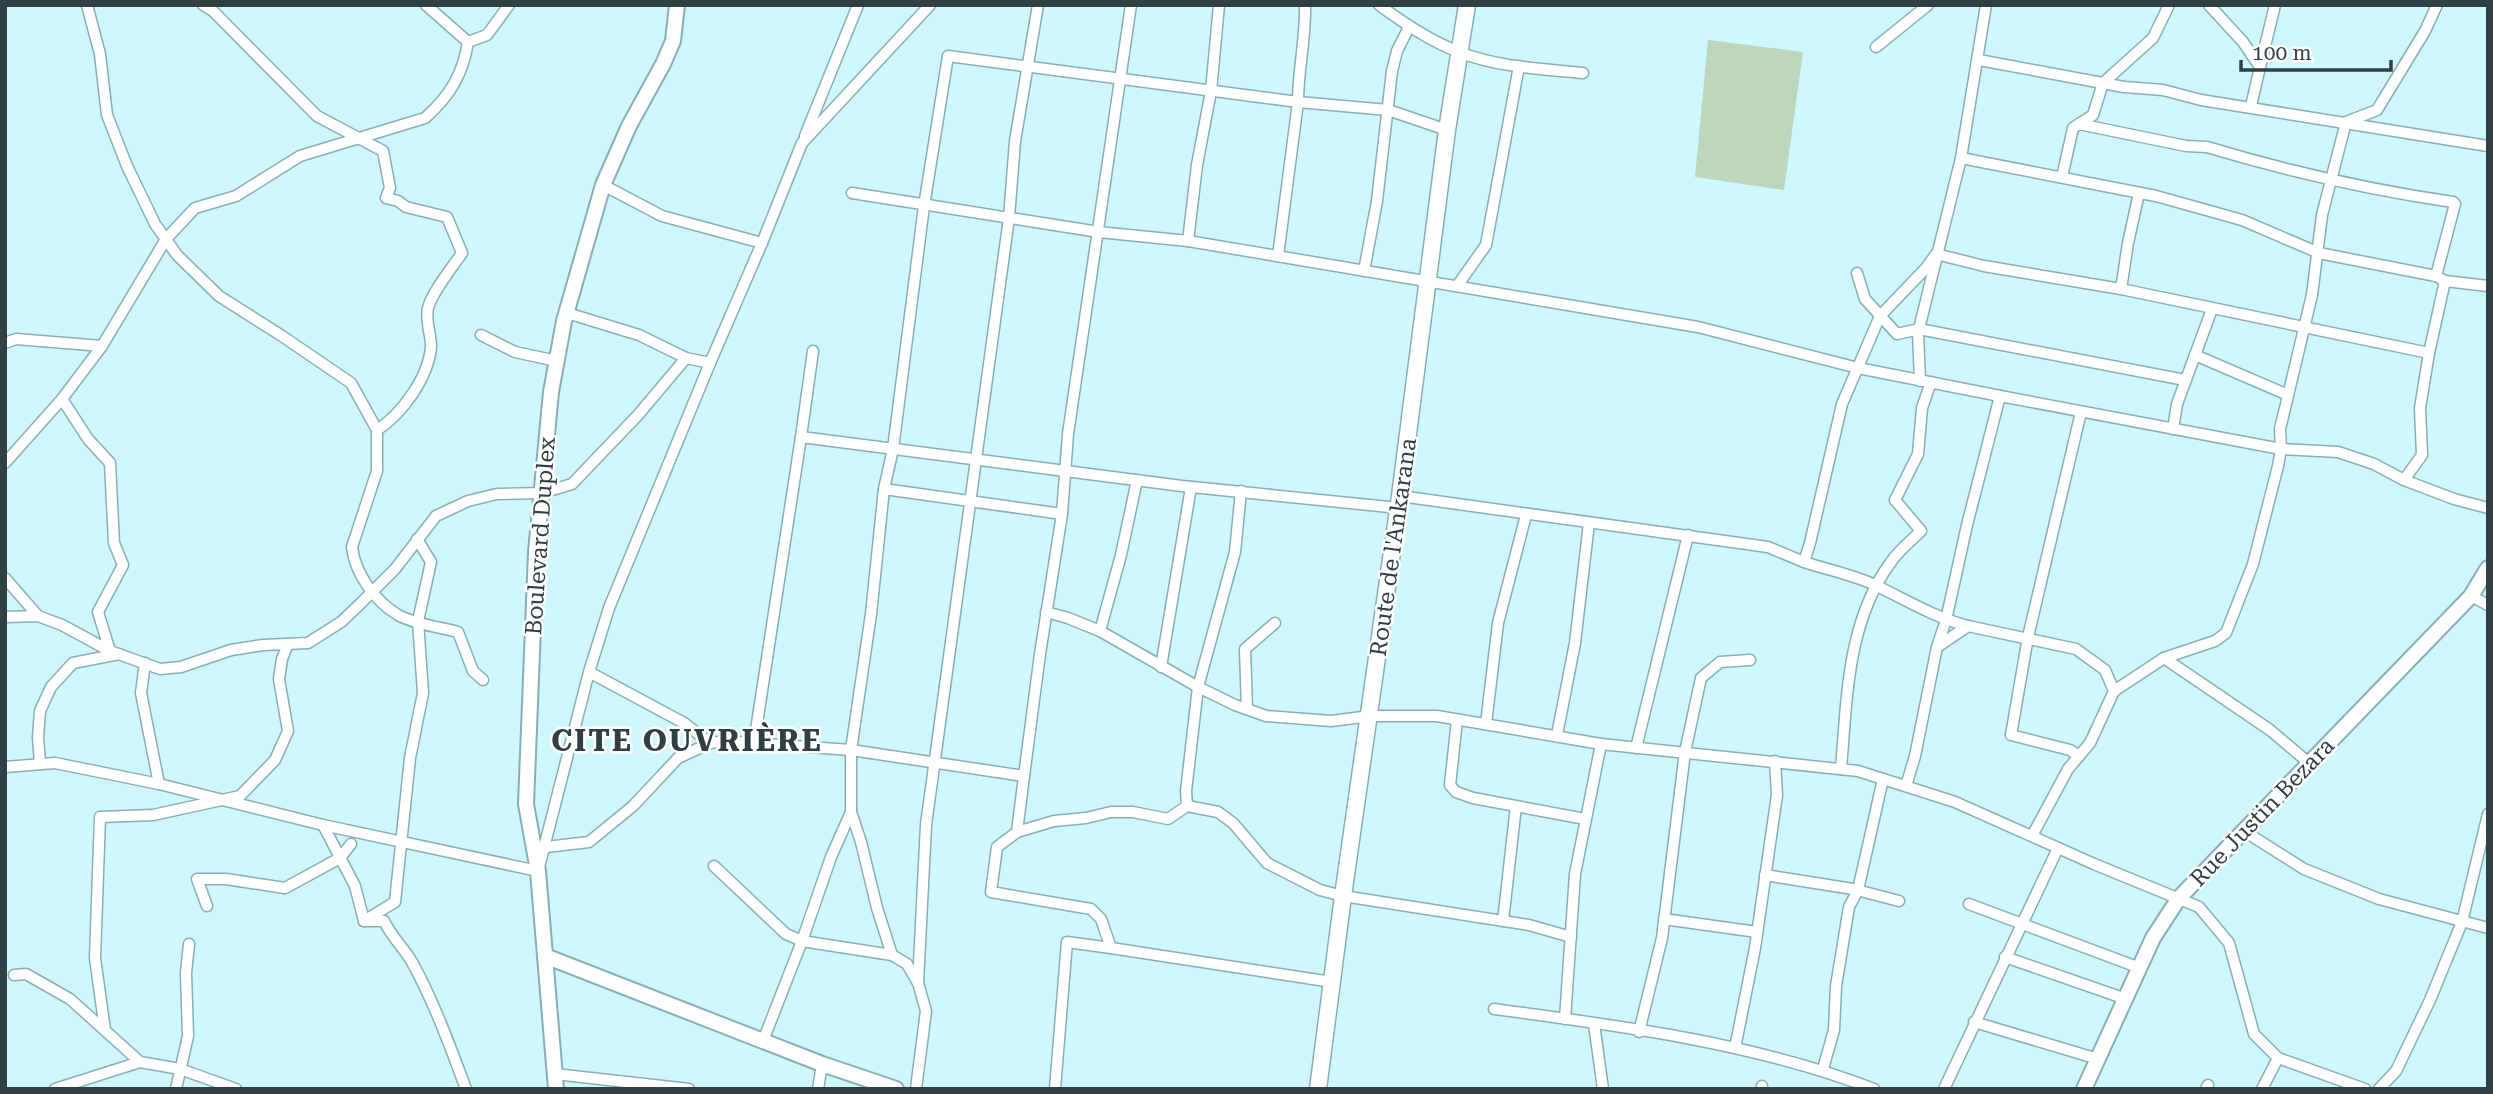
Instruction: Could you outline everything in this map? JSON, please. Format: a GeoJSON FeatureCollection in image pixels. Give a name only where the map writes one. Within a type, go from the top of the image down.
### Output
{"type":"FeatureCollection","features":[{"type":"Feature","properties":{"kind":"main road","name":"Route de l'Ankarana"},"geometry":{"type":"LineString","coordinates":[[1318,1089],[1400,502],[1447,130],[1467,5]]}},
{"type":"Feature","properties":{"kind":"street"},"geometry":{"type":"LineString","coordinates":[[87,5],[100,54],[107,115],[127,166],[155,224],[177,255],[219,296],[351,383],[377,430],[377,471],[352,547],[353,558],[371,592],[400,616],[458,632],[472,671],[483,680]]}},
{"type":"Feature","properties":{"kind":"street"},"geometry":{"type":"LineString","coordinates":[[203,5],[213,11],[317,116],[383,151],[390,188],[386,198],[398,201],[406,207],[447,217],[462,253],[428,309],[431,348],[412,396],[392,421],[377,430]]}},
{"type":"Feature","properties":{"kind":"street"},"geometry":{"type":"LineString","coordinates":[[426,5],[468,42]]}},
{"type":"Feature","properties":{"kind":"street"},"geometry":{"type":"LineString","coordinates":[[468,42],[487,35],[509,5]]}},
{"type":"Feature","properties":{"kind":"street","name":"Boulevard Duplex"},"geometry":{"type":"LineString","coordinates":[[556,1081],[538,871],[526,804],[536,552],[551,392],[566,313],[603,185],[629,126],[673,41],[677,5]]}},
{"type":"Feature","properties":{"kind":"street"},"geometry":{"type":"LineString","coordinates":[[5,767],[55,763],[159,784],[323,825],[538,871],[589,672],[609,608],[762,243],[858,5]]}},
{"type":"Feature","properties":{"kind":"street"},"geometry":{"type":"LineString","coordinates":[[802,143],[930,5]]}},
{"type":"Feature","properties":{"kind":"street"},"geometry":{"type":"LineString","coordinates":[[918,983],[926,825],[933,762],[1009,218],[1015,141],[1038,5]]}},
{"type":"Feature","properties":{"kind":"street"},"geometry":{"type":"LineString","coordinates":[[1017,832],[1046,612],[1062,514],[1068,434],[1130,5]]}},
{"type":"Feature","properties":{"kind":"street"},"geometry":{"type":"LineString","coordinates":[[1188,241],[1197,165],[1211,91],[1219,5]]}},
{"type":"Feature","properties":{"kind":"street"},"geometry":{"type":"LineString","coordinates":[[1278,256],[1298,102],[1305,5]]}},
{"type":"Feature","properties":{"kind":"street"},"geometry":{"type":"LineString","coordinates":[[1379,5],[1409,27],[1460,53],[1519,66],[1583,72]]}},
{"type":"Feature","properties":{"kind":"street"},"geometry":{"type":"LineString","coordinates":[[1876,47],[1928,5]]}},
{"type":"Feature","properties":{"kind":"street"},"geometry":{"type":"LineString","coordinates":[[1920,381],[1919,329],[1961,158],[1986,5]]}},
{"type":"Feature","properties":{"kind":"street"},"geometry":{"type":"LineString","coordinates":[[2062,177],[2073,128],[2093,115],[2103,83],[2153,38],[2169,5]]}},
{"type":"Feature","properties":{"kind":"street"},"geometry":{"type":"LineString","coordinates":[[2209,5],[2243,42],[2260,67]]}},
{"type":"Feature","properties":{"kind":"street"},"geometry":{"type":"LineString","coordinates":[[2251,106],[2275,5]]}},
{"type":"Feature","properties":{"kind":"street"},"geometry":{"type":"LineString","coordinates":[[2346,122],[2377,110],[2425,31],[2437,5]]}},
{"type":"Feature","properties":{"kind":"street"},"geometry":{"type":"LineString","coordinates":[[1364,271],[1377,201],[1397,51],[1409,27]]}},
{"type":"Feature","properties":{"kind":"street"},"geometry":{"type":"LineString","coordinates":[[5,463],[62,399],[102,346],[166,239],[195,208],[236,196],[300,156],[425,118],[440,105],[454,86],[464,65],[468,42]]}},
{"type":"Feature","properties":{"kind":"street"},"geometry":{"type":"LineString","coordinates":[[892,954],[851,812],[851,750],[871,614],[884,489],[948,57],[1298,102],[1388,110],[1447,130]]}},
{"type":"Feature","properties":{"kind":"street"},"geometry":{"type":"LineString","coordinates":[[1979,60],[2103,83],[2163,90],[2201,100],[2488,146]]}},
{"type":"Feature","properties":{"kind":"street"},"geometry":{"type":"LineString","coordinates":[[1457,286],[1486,245],[1519,66]]}},
{"type":"Feature","properties":{"kind":"street"},"geometry":{"type":"LineString","coordinates":[[2032,836],[2068,769],[2090,743],[2114,691],[2164,658],[2215,641],[2225,633],[2253,564],[2281,449],[2280,429],[2319,253],[2322,215],[2346,122]]}},
{"type":"Feature","properties":{"kind":"street"},"geometry":{"type":"LineString","coordinates":[[2079,124],[2186,146],[2207,147],[2333,180],[2455,204],[2440,278],[2420,408],[2422,455],[2404,480]]}},
{"type":"Feature","properties":{"kind":"street"},"geometry":{"type":"LineString","coordinates":[[1961,158],[2139,192],[2242,220],[2319,253],[2488,286]]}},
{"type":"Feature","properties":{"kind":"street"},"geometry":{"type":"LineString","coordinates":[[603,185],[662,216],[762,243]]}},
{"type":"Feature","properties":{"kind":"street"},"geometry":{"type":"LineString","coordinates":[[2121,289],[2139,192]]}},
{"type":"Feature","properties":{"kind":"street"},"geometry":{"type":"LineString","coordinates":[[852,193],[1099,232],[1188,241],[1698,327],[1920,381],[2281,449],[2338,452],[2374,464],[2404,480],[2454,499],[2488,508]]}},
{"type":"Feature","properties":{"kind":"street"},"geometry":{"type":"LineString","coordinates":[[1936,254],[1984,266],[2121,289],[2429,354]]}},
{"type":"Feature","properties":{"kind":"street"},"geometry":{"type":"LineString","coordinates":[[1804,562],[1842,404],[1880,316],[1936,254]]}},
{"type":"Feature","properties":{"kind":"street"},"geometry":{"type":"LineString","coordinates":[[1857,273],[1865,299],[1898,334],[1919,329],[2185,380]]}},
{"type":"Feature","properties":{"kind":"street"},"geometry":{"type":"LineString","coordinates":[[2173,429],[2177,404],[2212,309]]}},
{"type":"Feature","properties":{"kind":"street"},"geometry":{"type":"LineString","coordinates":[[566,313],[639,335],[686,358],[710,363]]}},
{"type":"Feature","properties":{"kind":"street"},"geometry":{"type":"LineString","coordinates":[[481,335],[515,352],[556,361]]}},
{"type":"Feature","properties":{"kind":"street"},"geometry":{"type":"LineString","coordinates":[[5,343],[16,340],[102,346]]}},
{"type":"Feature","properties":{"kind":"street"},"geometry":{"type":"LineString","coordinates":[[754,743],[813,351]]}},
{"type":"Feature","properties":{"kind":"street"},"geometry":{"type":"LineString","coordinates":[[2195,355],[2288,395]]}},
{"type":"Feature","properties":{"kind":"street"},"geometry":{"type":"LineString","coordinates":[[5,617],[38,616],[115,652],[160,668],[181,667],[231,650],[308,643],[341,622],[395,569],[436,516],[468,501],[497,494],[542,493],[572,484],[638,415],[686,358]]}},
{"type":"Feature","properties":{"kind":"street"},"geometry":{"type":"LineString","coordinates":[[1841,769],[1851,663],[1859,623],[1876,585],[1892,560],[1921,531],[1895,500],[1918,454],[1922,408],[1931,383]]}},
{"type":"Feature","properties":{"kind":"street"},"geometry":{"type":"LineString","coordinates":[[1906,786],[1915,756],[1937,647],[1946,620],[2000,396]]}},
{"type":"Feature","properties":{"kind":"street"},"geometry":{"type":"LineString","coordinates":[[62,399],[88,439],[110,463],[114,544],[123,565],[98,612],[115,652]]}},
{"type":"Feature","properties":{"kind":"street"},"geometry":{"type":"LineString","coordinates":[[2079,756],[2070,750],[2011,735],[2028,637],[2081,412]]}},
{"type":"Feature","properties":{"kind":"street"},"geometry":{"type":"LineString","coordinates":[[802,438],[1191,487],[1400,502],[1526,515],[1768,547],[1804,562],[1876,585],[1946,620],[2076,649],[2105,670],[2114,691]]}},
{"type":"Feature","properties":{"kind":"street"},"geometry":{"type":"LineString","coordinates":[[1100,631],[1121,555],[1137,480]]}},
{"type":"Feature","properties":{"kind":"street"},"geometry":{"type":"LineString","coordinates":[[1161,667],[1191,487]]}},
{"type":"Feature","properties":{"kind":"street"},"geometry":{"type":"LineString","coordinates":[[884,489],[1062,514]]}},
{"type":"Feature","properties":{"kind":"street"},"geometry":{"type":"LineString","coordinates":[[1187,806],[1186,791],[1198,687],[1235,552],[1241,491]]}},
{"type":"Feature","properties":{"kind":"street"},"geometry":{"type":"LineString","coordinates":[[1486,724],[1498,623],[1526,515]]}},
{"type":"Feature","properties":{"kind":"street"},"geometry":{"type":"LineString","coordinates":[[1557,735],[1575,643],[1589,523]]}},
{"type":"Feature","properties":{"kind":"street"},"geometry":{"type":"LineString","coordinates":[[1636,748],[1688,535]]}},
{"type":"Feature","properties":{"kind":"street"},"geometry":{"type":"LineString","coordinates":[[364,920],[395,902],[410,758],[423,692],[418,621],[431,562],[417,540]]}},
{"type":"Feature","properties":{"kind":"street","name":"Rue Justin Bezara"},"geometry":{"type":"LineString","coordinates":[[2084,1089],[2153,938],[2179,898],[2471,596],[2488,568]]}},
{"type":"Feature","properties":{"kind":"street"},"geometry":{"type":"LineString","coordinates":[[5,578],[38,616]]}},
{"type":"Feature","properties":{"kind":"street"},"geometry":{"type":"LineString","coordinates":[[2471,596],[2488,605]]}},
{"type":"Feature","properties":{"kind":"street"},"geometry":{"type":"LineString","coordinates":[[1046,612],[1100,631],[1198,687],[1266,716],[1331,721],[1370,716],[1437,716],[1601,744],[1858,771],[1955,802],[2199,907],[2229,943],[2254,1034],[2278,1058],[2365,1089]]}},
{"type":"Feature","properties":{"kind":"street"},"geometry":{"type":"LineString","coordinates":[[1247,709],[1245,649],[1275,624]]}},
{"type":"Feature","properties":{"kind":"street"},"geometry":{"type":"LineString","coordinates":[[1937,647],[1968,625]]}},
{"type":"Feature","properties":{"kind":"street"},"geometry":{"type":"LineString","coordinates":[[105,1030],[94,958],[100,817],[153,815],[240,796],[275,760],[288,731],[279,679],[288,644]]}},
{"type":"Feature","properties":{"kind":"street"},"geometry":{"type":"LineString","coordinates":[[40,763],[40,711],[51,687],[72,663],[115,652]]}},
{"type":"Feature","properties":{"kind":"street"},"geometry":{"type":"LineString","coordinates":[[2164,658],[2270,730],[2309,763]]}},
{"type":"Feature","properties":{"kind":"street"},"geometry":{"type":"LineString","coordinates":[[1639,1032],[1664,919],[1685,752],[1702,678],[1720,662],[1751,660]]}},
{"type":"Feature","properties":{"kind":"street"},"geometry":{"type":"LineString","coordinates":[[145,663],[141,693],[159,784]]}},
{"type":"Feature","properties":{"kind":"street"},"geometry":{"type":"LineString","coordinates":[[589,672],[684,723],[710,743]]}},
{"type":"Feature","properties":{"kind":"street"},"geometry":{"type":"LineString","coordinates":[[1457,720],[1450,785],[1456,792],[1473,798],[1585,819]]}},
{"type":"Feature","properties":{"kind":"street"},"geometry":{"type":"LineString","coordinates":[[546,847],[589,842],[633,806],[678,758],[710,743],[725,741],[851,750],[1024,776]]}},
{"type":"Feature","properties":{"kind":"street"},"geometry":{"type":"LineString","coordinates":[[1565,1019],[1575,874],[1601,744]]}},
{"type":"Feature","properties":{"kind":"street"},"geometry":{"type":"LineString","coordinates":[[1735,1048],[1757,932],[1777,795],[1775,761]]}},
{"type":"Feature","properties":{"kind":"street"},"geometry":{"type":"LineString","coordinates":[[1823,1069],[1834,1030],[1836,986],[1849,907],[1857,890],[1882,779]]}},
{"type":"Feature","properties":{"kind":"street"},"geometry":{"type":"LineString","coordinates":[[1111,948],[1101,919],[1091,909],[990,892],[997,847],[1017,832],[1054,821],[1111,812],[1133,812],[1168,819],[1187,806],[1218,813],[1233,823],[1267,863],[1320,890],[1503,921],[1570,937]]}},
{"type":"Feature","properties":{"kind":"street"},"geometry":{"type":"LineString","coordinates":[[1503,921],[1516,806]]}},
{"type":"Feature","properties":{"kind":"street"},"geometry":{"type":"LineString","coordinates":[[763,1041],[831,857],[851,812]]}},
{"type":"Feature","properties":{"kind":"street"},"geometry":{"type":"LineString","coordinates":[[2379,1089],[2396,1071],[2430,1000],[2462,922],[2488,814]]}},
{"type":"Feature","properties":{"kind":"street"},"geometry":{"type":"LineString","coordinates":[[323,825],[355,886],[364,920]]}},
{"type":"Feature","properties":{"kind":"street"},"geometry":{"type":"LineString","coordinates":[[2244,831],[2314,873],[2379,899],[2488,928]]}},
{"type":"Feature","properties":{"kind":"street"},"geometry":{"type":"LineString","coordinates":[[206,906],[197,879],[226,879],[285,888],[340,858],[351,844]]}},
{"type":"Feature","properties":{"kind":"street"},"geometry":{"type":"LineString","coordinates":[[1944,1089],[2058,848]]}},
{"type":"Feature","properties":{"kind":"street"},"geometry":{"type":"LineString","coordinates":[[714,866],[786,934],[802,941],[892,954],[907,964],[918,983],[926,1011],[916,1089]]}},
{"type":"Feature","properties":{"kind":"street"},"geometry":{"type":"LineString","coordinates":[[1765,875],[1857,890],[1899,901]]}},
{"type":"Feature","properties":{"kind":"street"},"geometry":{"type":"LineString","coordinates":[[1969,904],[2140,968]]}},
{"type":"Feature","properties":{"kind":"street"},"geometry":{"type":"LineString","coordinates":[[1664,919],[1757,932]]}},
{"type":"Feature","properties":{"kind":"street"},"geometry":{"type":"LineString","coordinates":[[364,920],[384,921],[389,933],[410,959],[433,1004],[466,1089]]}},
{"type":"Feature","properties":{"kind":"street"},"geometry":{"type":"LineString","coordinates":[[1055,1089],[1067,942],[1332,982]]}},
{"type":"Feature","properties":{"kind":"street"},"geometry":{"type":"LineString","coordinates":[[176,1089],[188,1036],[186,974],[189,944]]}},
{"type":"Feature","properties":{"kind":"street"},"geometry":{"type":"LineString","coordinates":[[545,956],[822,1064],[896,1089]]}},
{"type":"Feature","properties":{"kind":"street"},"geometry":{"type":"LineString","coordinates":[[2005,957],[2126,999]]}},
{"type":"Feature","properties":{"kind":"street"},"geometry":{"type":"LineString","coordinates":[[14,975],[26,974],[70,999],[140,1062]]}},
{"type":"Feature","properties":{"kind":"street"},"geometry":{"type":"LineString","coordinates":[[1494,1009],[1735,1048],[1823,1069],[1874,1089]]}},
{"type":"Feature","properties":{"kind":"street"},"geometry":{"type":"LineString","coordinates":[[1974,1022],[2098,1059]]}},
{"type":"Feature","properties":{"kind":"street"},"geometry":{"type":"LineString","coordinates":[[1594,1024],[1603,1089]]}},
{"type":"Feature","properties":{"kind":"street"},"geometry":{"type":"LineString","coordinates":[[2262,1089],[2278,1058]]}},
{"type":"Feature","properties":{"kind":"street"},"geometry":{"type":"LineString","coordinates":[[55,1089],[140,1062],[180,1069],[236,1089]]}},
{"type":"Feature","properties":{"kind":"street"},"geometry":{"type":"LineString","coordinates":[[818,1089],[822,1064]]}},
{"type":"Feature","properties":{"kind":"street"},"geometry":{"type":"LineString","coordinates":[[556,1081],[689,1089]]}},
{"type":"Feature","properties":{"kind":"green space"},"geometry":{"type":"Polygon","coordinates":[[[1708,40],[1803,52],[1784,190],[1695,177],[1708,40]]]}},
{"type":"Feature","properties":{"kind":"district","name":"CITE OUVRIÈRE"},"geometry":{"type":"Point","coordinates":[687,741]}}]}
